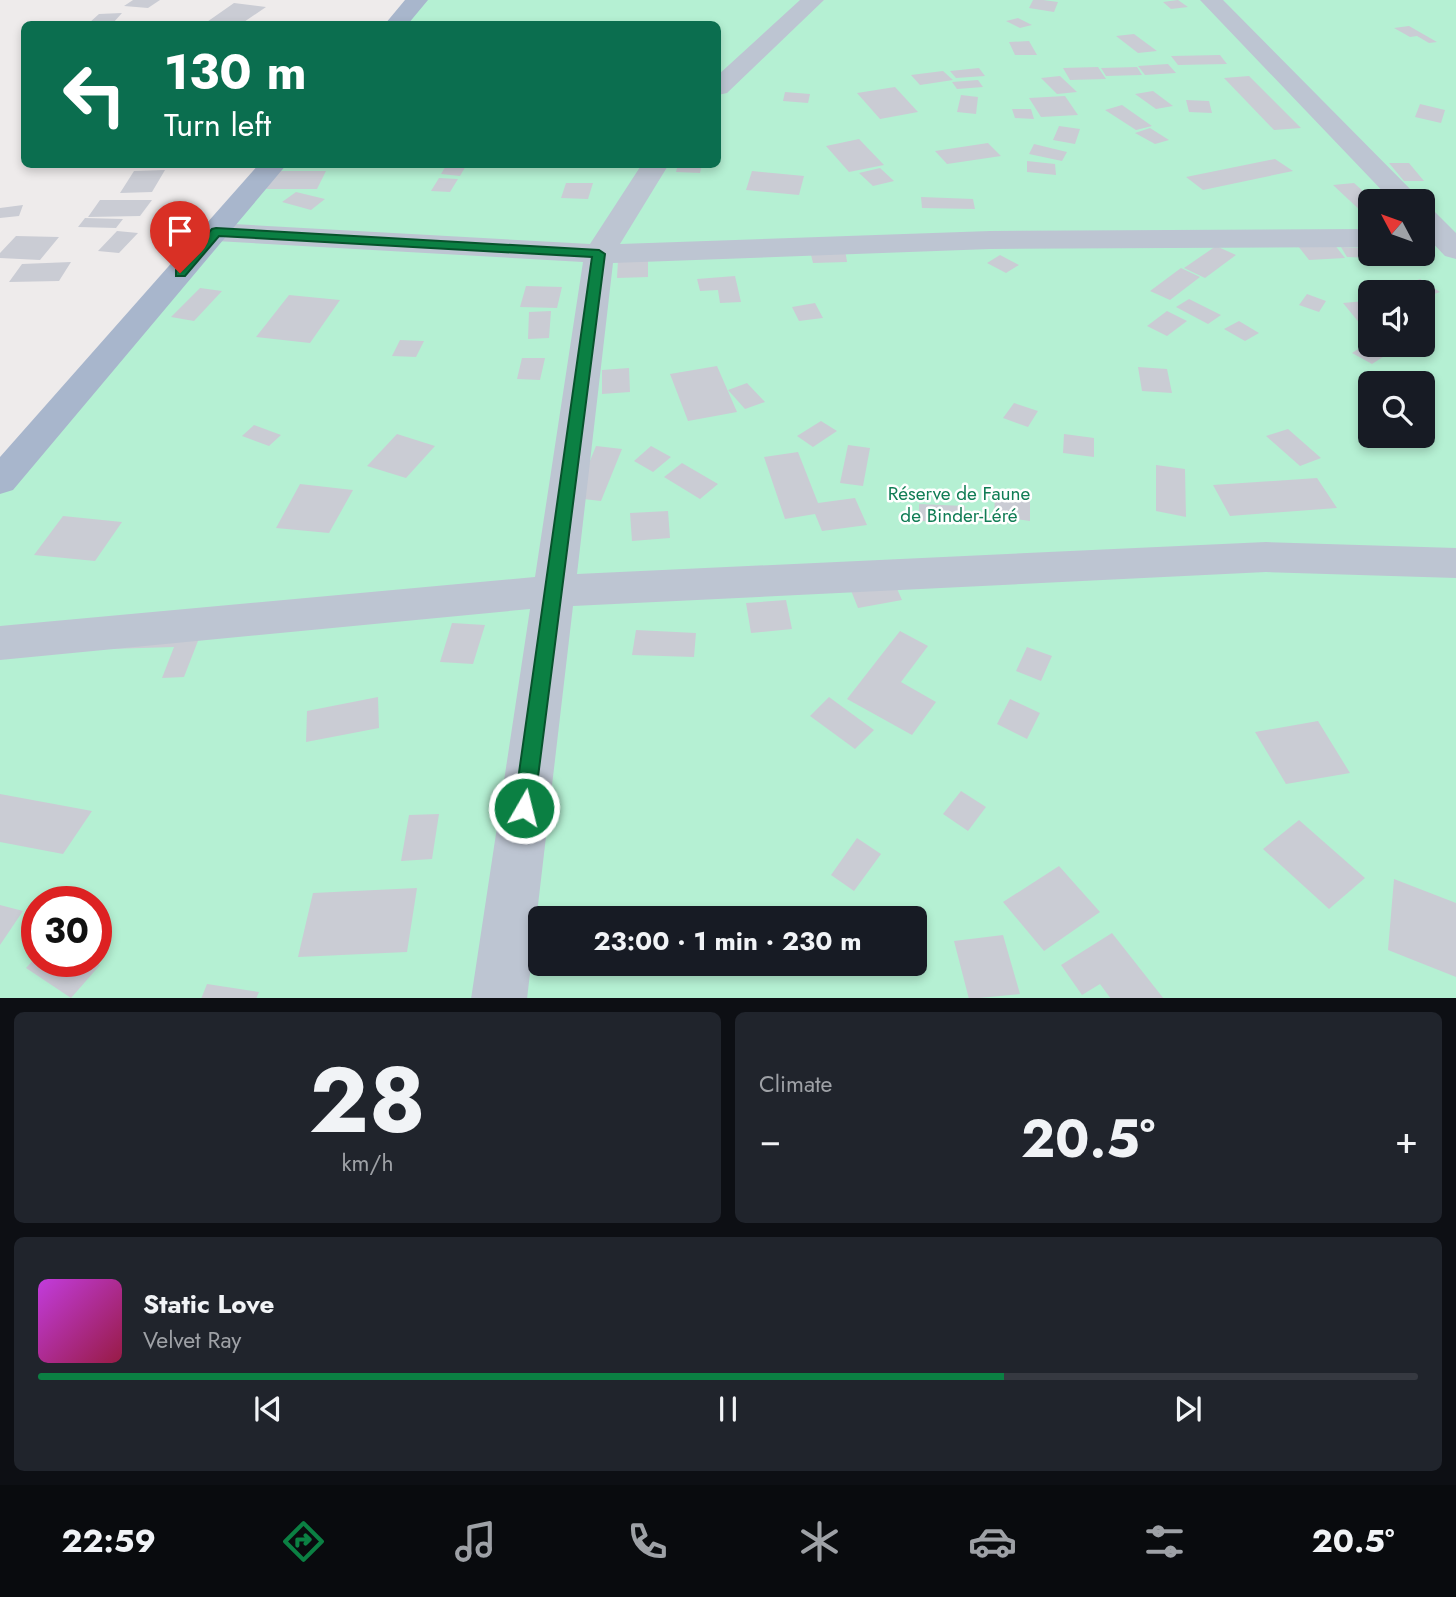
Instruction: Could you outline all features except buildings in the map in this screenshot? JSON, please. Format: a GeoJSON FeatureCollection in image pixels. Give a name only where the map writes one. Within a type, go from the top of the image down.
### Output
{"type":"FeatureCollection","features":[{"type":"Feature","properties":{"kind":"main road"},"geometry":{"type":"LineString","coordinates":[[399,21],[417,0]]}},
{"type":"Feature","properties":{"kind":"main road"},"geometry":{"type":"LineString","coordinates":[[0,481],[271,168]]}},
{"type":"Feature","properties":{"kind":"street"},"geometry":{"type":"LineString","coordinates":[[721,85],[813,0]]}},
{"type":"Feature","properties":{"kind":"street"},"geometry":{"type":"LineString","coordinates":[[1211,0],[1396,189]]}},
{"type":"Feature","properties":{"kind":"street"},"geometry":{"type":"LineString","coordinates":[[499,998],[599,254],[653,168]]}},
{"type":"Feature","properties":{"kind":"street"},"geometry":{"type":"LineString","coordinates":[[216,232],[599,254],[990,240],[1358,238]]}},
{"type":"Feature","properties":{"kind":"street"},"geometry":{"type":"LineString","coordinates":[[0,643],[554,591],[1266,557],[1456,563]]}},
{"type":"Feature","properties":{"kind":"green space","name":"Réserve de Faune de Binder-Léré"},"geometry":{"type":"Polygon","coordinates":[[[417,0],[1456,0],[1456,998],[0,998],[0,481],[271,168],[721,168],[721,21],[399,21],[417,0]]]}},
{"type":"Feature","properties":{"kind":"route"},"geometry":{"type":"LineString","coordinates":[[180,273],[216,232],[599,254],[524,808]]}}]}
